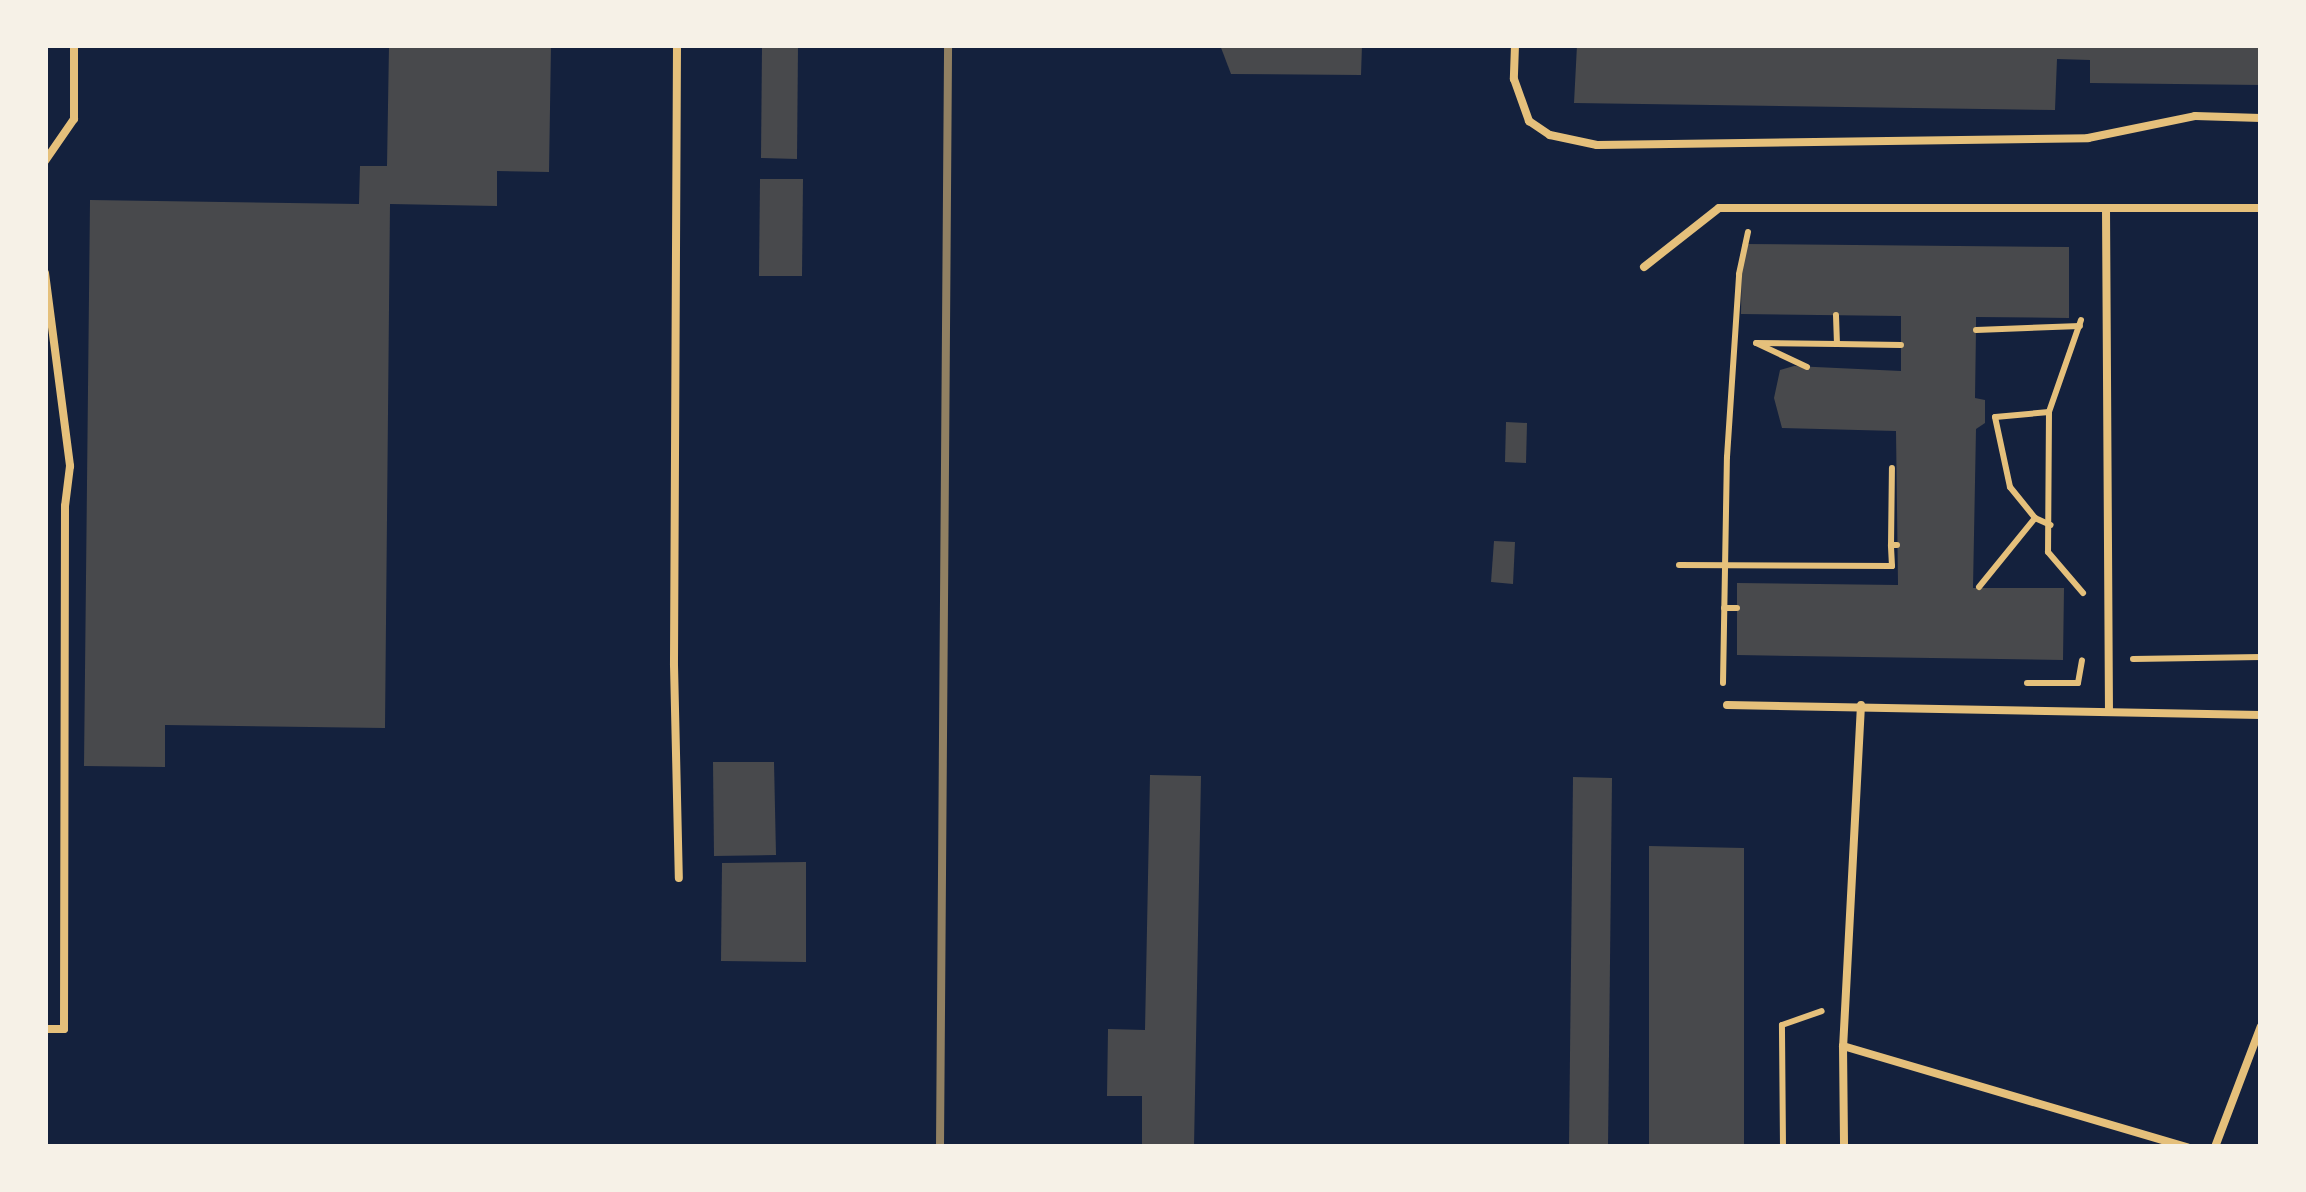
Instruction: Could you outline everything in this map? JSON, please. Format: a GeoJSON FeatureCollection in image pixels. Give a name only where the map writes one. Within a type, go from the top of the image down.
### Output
{"type":"FeatureCollection","features":[{"type":"Feature","properties":{"kind":"lane"},"geometry":{"type":"LineString","coordinates":[[45,161],[74,118],[74,45]]}},
{"type":"Feature","properties":{"kind":"lane"},"geometry":{"type":"LineString","coordinates":[[677,45],[674,665],[679,878]]}},
{"type":"Feature","properties":{"kind":"lane"},"geometry":{"type":"LineString","coordinates":[[1515,45],[1514,80],[1529,121],[1550,135],[1597,146],[2088,138],[2195,116],[2261,118]]}},
{"type":"Feature","properties":{"kind":"lane"},"geometry":{"type":"LineString","coordinates":[[1644,267],[1719,208],[2261,208]]}},
{"type":"Feature","properties":{"kind":"lane"},"geometry":{"type":"LineString","coordinates":[[2106,208],[2109,712]]}},
{"type":"Feature","properties":{"kind":"lane"},"geometry":{"type":"LineString","coordinates":[[45,273],[70,466],[64,506],[64,1028],[45,1030]]}},
{"type":"Feature","properties":{"kind":"lane"},"geometry":{"type":"LineString","coordinates":[[1844,1147],[1842,1004],[1861,705]]}},
{"type":"Feature","properties":{"kind":"lane"},"geometry":{"type":"LineString","coordinates":[[1727,706],[1861,705],[2261,715]]}},
{"type":"Feature","properties":{"kind":"lane"},"geometry":{"type":"LineString","coordinates":[[2215,1147],[2261,1026]]}},
{"type":"Feature","properties":{"kind":"lane"},"geometry":{"type":"LineString","coordinates":[[1843,1046],[2187,1147]]}},
{"type":"Feature","properties":{"kind":"path"},"geometry":{"type":"LineString","coordinates":[[1743,686],[1723,686],[1738,274],[1748,230],[1768,229]]}},
{"type":"Feature","properties":{"kind":"path"},"geometry":{"type":"LineString","coordinates":[[1994,417],[2010,487],[2035,518],[2052,524],[2049,412],[2086,305]]}},
{"type":"Feature","properties":{"kind":"path"},"geometry":{"type":"LineString","coordinates":[[1836,315],[1837,344]]}},
{"type":"Feature","properties":{"kind":"path"},"geometry":{"type":"LineString","coordinates":[[1976,330],[2080,326]]}},
{"type":"Feature","properties":{"kind":"path"},"geometry":{"type":"LineString","coordinates":[[1736,342],[1901,345]]}},
{"type":"Feature","properties":{"kind":"path"},"geometry":{"type":"LineString","coordinates":[[1756,342],[1807,367]]}},
{"type":"Feature","properties":{"kind":"path"},"geometry":{"type":"LineString","coordinates":[[1985,416],[2049,412]]}},
{"type":"Feature","properties":{"kind":"path"},"geometry":{"type":"LineString","coordinates":[[1679,564],[1892,566],[1892,468]]}},
{"type":"Feature","properties":{"kind":"path"},"geometry":{"type":"LineString","coordinates":[[1979,588],[2035,518]]}},
{"type":"Feature","properties":{"kind":"path"},"geometry":{"type":"LineString","coordinates":[[1724,608],[1737,608]]}},
{"type":"Feature","properties":{"kind":"path"},"geometry":{"type":"LineString","coordinates":[[2018,683],[2078,682],[2082,660]]}},
{"type":"Feature","properties":{"kind":"path"},"geometry":{"type":"LineString","coordinates":[[1783,1147],[1782,1025],[1842,1004]]}},
{"type":"Feature","properties":{"kind":"building"},"geometry":{"type":"Polygon","coordinates":[[[389,45],[551,45],[549,172],[497,171],[497,206],[390,204],[385,728],[165,725],[165,767],[84,766],[90,200],[359,204],[360,166],[387,166],[389,45]]]}},
{"type":"Feature","properties":{"kind":"building"},"geometry":{"type":"Polygon","coordinates":[[[762,45],[798,45],[797,159],[761,158],[762,45]]]}},
{"type":"Feature","properties":{"kind":"building"},"geometry":{"type":"Polygon","coordinates":[[[1220,45],[1362,45],[1361,75],[1231,74],[1220,45]]]}},
{"type":"Feature","properties":{"kind":"building"},"geometry":{"type":"Polygon","coordinates":[[[1577,45],[2261,45],[2261,85],[2090,83],[2090,60],[2057,59],[2055,110],[1574,103],[1577,45]]]}},
{"type":"Feature","properties":{"kind":"building"},"geometry":{"type":"Polygon","coordinates":[[[760,179],[803,179],[802,276],[759,276],[760,179]]]}},
{"type":"Feature","properties":{"kind":"building"},"geometry":{"type":"Polygon","coordinates":[[[1742,244],[2069,247],[2069,318],[1976,317],[1975,398],[1985,400],[1985,423],[1976,429],[1973,588],[2064,588],[2063,660],[1737,655],[1737,583],[1898,585],[1896,431],[1782,428],[1774,398],[1780,370],[1794,366],[1901,371],[1901,316],[1741,314],[1742,244]]]}},
{"type":"Feature","properties":{"kind":"building"},"geometry":{"type":"Polygon","coordinates":[[[1506,422],[1527,423],[1526,463],[1505,462],[1506,422]]]}},
{"type":"Feature","properties":{"kind":"building"},"geometry":{"type":"Polygon","coordinates":[[[1494,541],[1515,542],[1513,584],[1491,582],[1494,541]]]}},
{"type":"Feature","properties":{"kind":"building"},"geometry":{"type":"Polygon","coordinates":[[[713,762],[774,762],[776,855],[714,856],[713,762]]]}},
{"type":"Feature","properties":{"kind":"building"},"geometry":{"type":"Polygon","coordinates":[[[1150,775],[1201,776],[1194,1147],[1142,1147],[1142,1096],[1107,1096],[1108,1029],[1145,1030],[1150,775]]]}},
{"type":"Feature","properties":{"kind":"building"},"geometry":{"type":"Polygon","coordinates":[[[1573,777],[1612,778],[1608,1147],[1569,1147],[1573,777]]]}},
{"type":"Feature","properties":{"kind":"building"},"geometry":{"type":"Polygon","coordinates":[[[1649,846],[1744,848],[1744,1147],[1649,1147],[1649,846]]]}},
{"type":"Feature","properties":{"kind":"building"},"geometry":{"type":"Polygon","coordinates":[[[806,862],[806,962],[721,961],[722,863],[806,862]]]}},
{"type":"Feature","properties":{"kind":"railway"},"geometry":{"type":"LineString","coordinates":[[940,1147],[948,45]]}}]}
